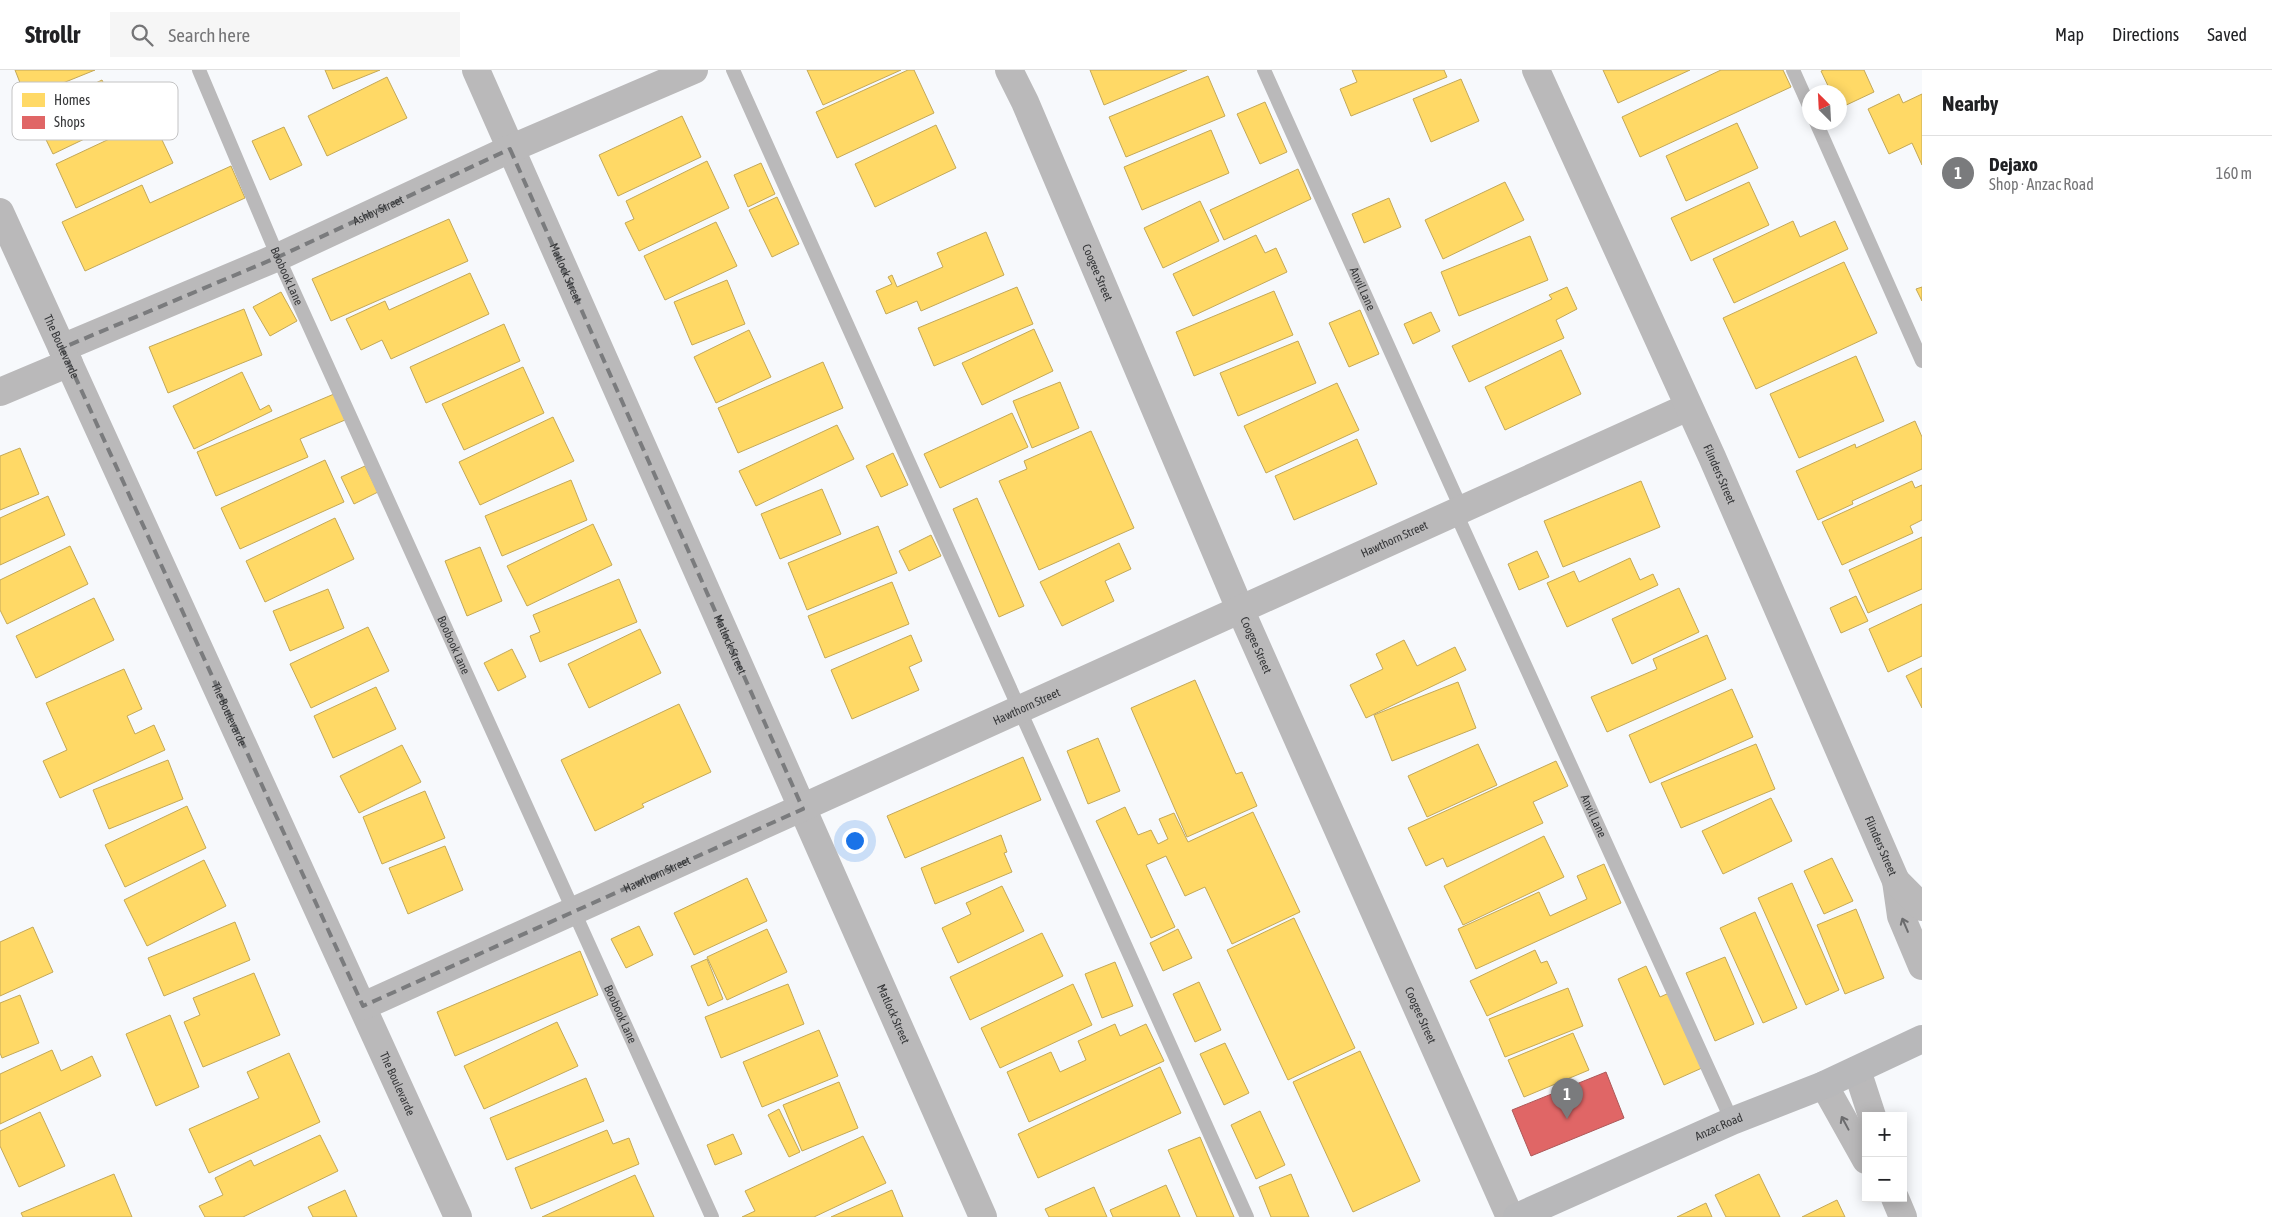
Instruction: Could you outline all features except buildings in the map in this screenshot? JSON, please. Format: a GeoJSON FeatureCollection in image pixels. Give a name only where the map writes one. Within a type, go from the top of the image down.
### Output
{"type":"FeatureCollection","features":[{"type":"Feature","properties":{"kind":"main road","name":"Anzac Road"},"geometry":{"type":"LineString","coordinates":[[1517,1217],[1732,1121],[1824,1085],[1922,1040]]}},
{"type":"Feature","properties":{"kind":"street","name":"Matlock Street"},"geometry":{"type":"LineString","coordinates":[[476,70],[983,1217]]}},
{"type":"Feature","properties":{"kind":"street","name":"Ashby Street"},"geometry":{"type":"LineString","coordinates":[[0,392],[66,356],[510,149],[694,70]]}},
{"type":"Feature","properties":{"kind":"street","name":"Coogee Street"},"geometry":{"type":"LineString","coordinates":[[1009,70],[1025,102],[1240,609],[1510,1217]]}},
{"type":"Feature","properties":{"kind":"street","name":"Flinders Street"},"geometry":{"type":"LineString","coordinates":[[1536,70],[1688,407],[1896,881],[1901,916],[1922,966]]}},
{"type":"Feature","properties":{"kind":"street","name":"The Boulevarde"},"geometry":{"type":"LineString","coordinates":[[0,212],[458,1217]]}},
{"type":"Feature","properties":{"kind":"street","name":"Hawthorn Street"},"geometry":{"type":"LineString","coordinates":[[362,1006],[573,913],[1688,407]]}},
{"type":"Feature","properties":{"kind":"street","name":"Flinders Street"},"geometry":{"type":"LineString","coordinates":[[1896,881],[1922,907]]}},
{"type":"Feature","properties":{"kind":"street"},"geometry":{"type":"LineString","coordinates":[[1857,1070],[1871,1112]]}},
{"type":"Feature","properties":{"kind":"street"},"geometry":{"type":"LineString","coordinates":[[1824,1085],[1864,1157]]}},
{"type":"Feature","properties":{"kind":"street"},"geometry":{"type":"LineString","coordinates":[[1897,1202],[1903,1217]]}},
{"type":"Feature","properties":{"kind":"lane","name":"Boobook Lane"},"geometry":{"type":"LineString","coordinates":[[199,70],[278,257],[712,1217]]}},
{"type":"Feature","properties":{"kind":"lane"},"geometry":{"type":"LineString","coordinates":[[733,70],[1247,1217]]}},
{"type":"Feature","properties":{"kind":"lane","name":"Anvil Lane"},"geometry":{"type":"LineString","coordinates":[[1264,70],[1458,510],[1732,1121]]}},
{"type":"Feature","properties":{"kind":"lane"},"geometry":{"type":"LineString","coordinates":[[1793,70],[1802,90]]}},
{"type":"Feature","properties":{"kind":"lane"},"geometry":{"type":"LineString","coordinates":[[1820,130],[1922,361]]}},
{"type":"Feature","properties":{"kind":"highlighted area"},"geometry":{"type":"Polygon","coordinates":[[[510,149],[803,809],[363,1006],[62,348],[278,257],[510,149]]]}},
{"type":"Feature","properties":{"kind":"place","name":"Dejaxo"},"geometry":{"type":"Point","coordinates":[1567,1119]}}]}
